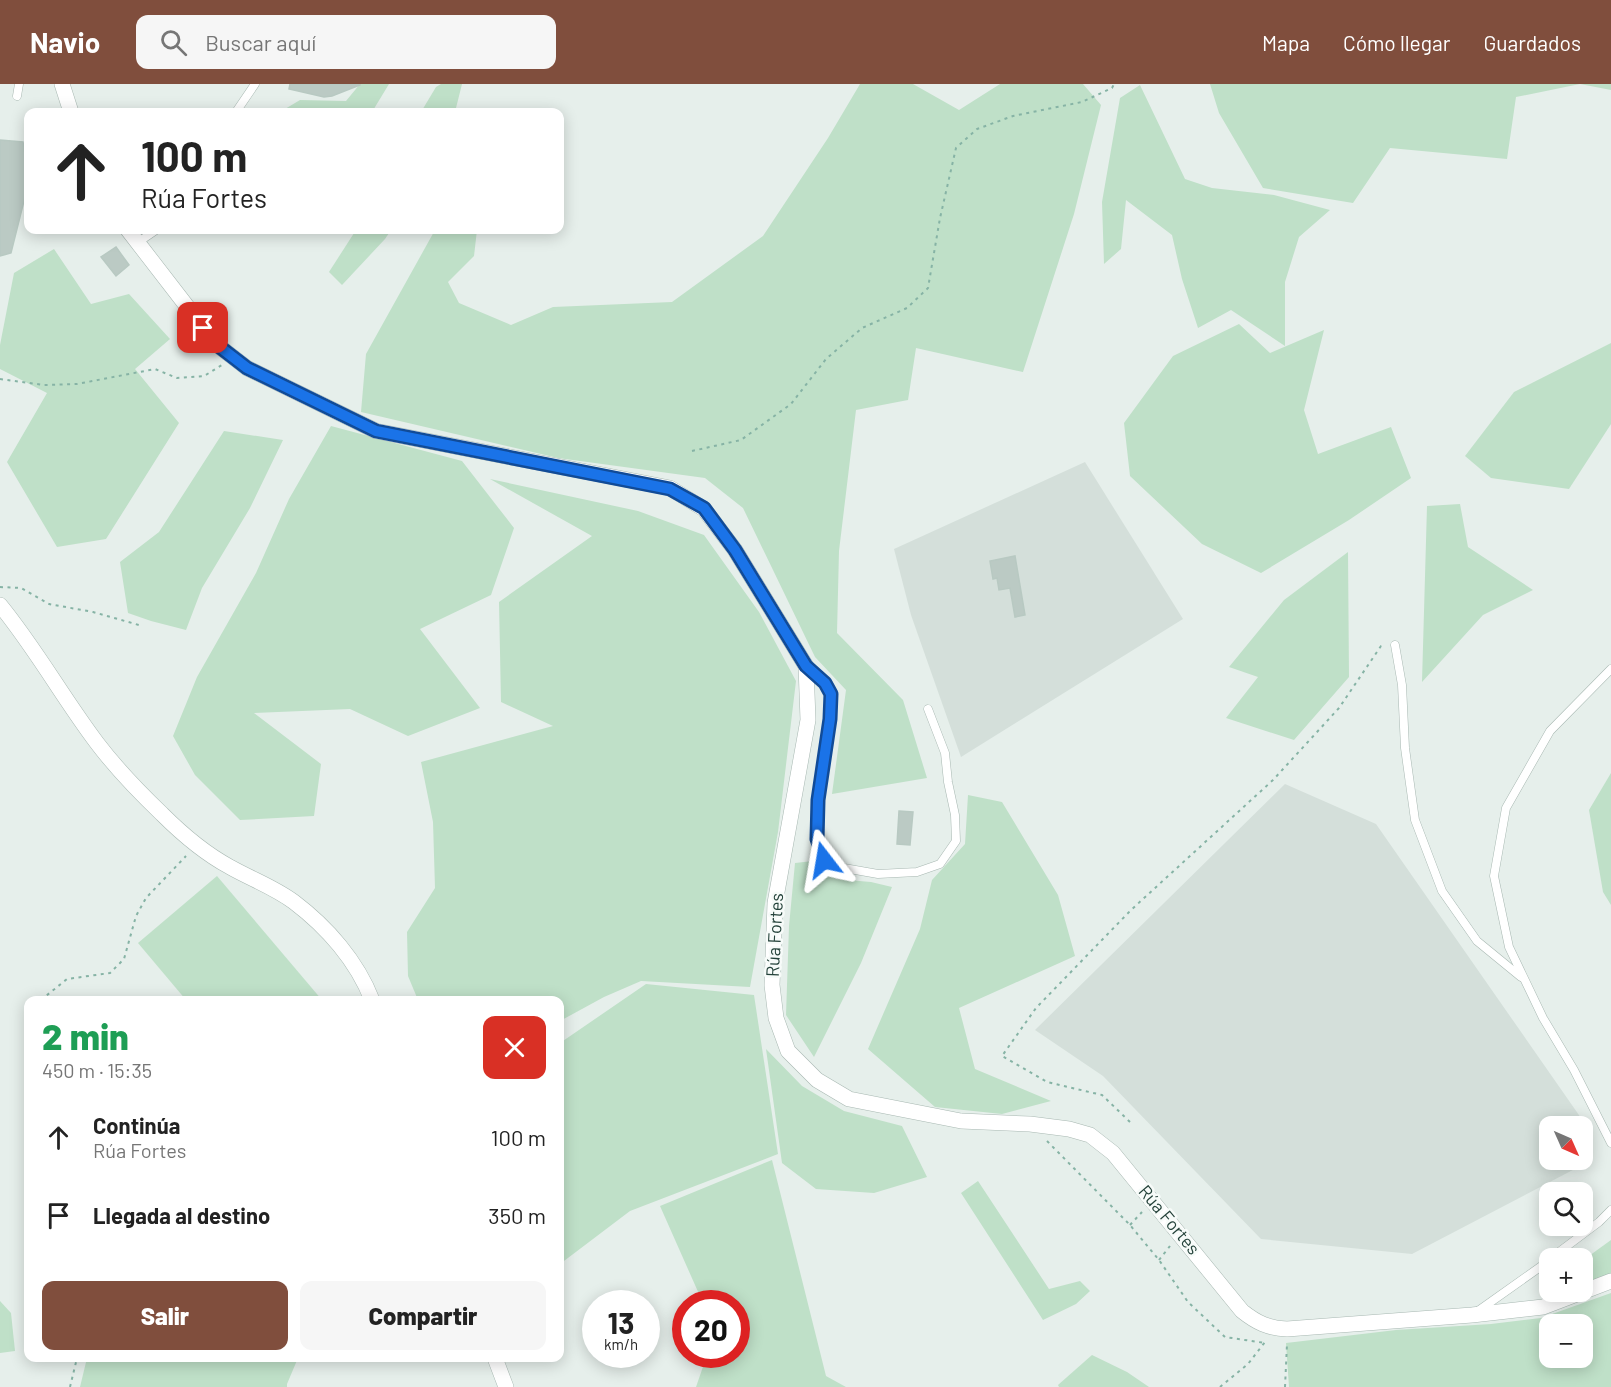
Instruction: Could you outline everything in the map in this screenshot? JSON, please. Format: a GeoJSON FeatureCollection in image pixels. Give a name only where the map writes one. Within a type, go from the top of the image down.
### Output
{"type":"FeatureCollection","features":[{"type":"Feature","properties":{"kind":"street"},"geometry":{"type":"LineString","coordinates":[[62,84],[70,108]]}},
{"type":"Feature","properties":{"kind":"street","name":"Rúa Fortes"},"geometry":{"type":"LineString","coordinates":[[131,234],[216,344],[247,368],[376,431],[670,489],[704,508],[735,550],[806,666],[808,720],[775,903],[772,985],[776,1018],[788,1052],[817,1080],[849,1099],[961,1121],[1030,1124],[1069,1129],[1090,1135],[1113,1153],[1242,1311],[1254,1320],[1267,1335],[1287,1329],[1472,1315],[1543,1307],[1611,1281]]}},
{"type":"Feature","properties":{"kind":"street"},"geometry":{"type":"LineString","coordinates":[[0,605],[45,665],[99,746],[162,815],[197,846],[294,902],[348,955],[370,996]]}},
{"type":"Feature","properties":{"kind":"street"},"geometry":{"type":"LineString","coordinates":[[497,1362],[506,1387]]}},
{"type":"Feature","properties":{"kind":"lane"},"geometry":{"type":"LineString","coordinates":[[17,96],[19,84]]}},
{"type":"Feature","properties":{"kind":"lane"},"geometry":{"type":"LineString","coordinates":[[239,108],[255,84]]}},
{"type":"Feature","properties":{"kind":"lane"},"geometry":{"type":"LineString","coordinates":[[137,243],[150,234]]}},
{"type":"Feature","properties":{"kind":"lane"},"geometry":{"type":"LineString","coordinates":[[1395,645],[1402,685],[1405,748],[1415,820],[1442,891],[1477,942],[1524,979]]}},
{"type":"Feature","properties":{"kind":"lane"},"geometry":{"type":"LineString","coordinates":[[806,666],[825,683],[831,694],[830,719],[818,800],[817,839],[824,860],[844,868],[878,874],[918,872],[940,864],[956,841],[955,815],[948,783],[945,753],[928,709]]}},
{"type":"Feature","properties":{"kind":"lane"},"geometry":{"type":"LineString","coordinates":[[1611,669],[1550,731],[1506,808],[1494,876],[1509,946],[1543,1018],[1574,1070],[1611,1143]]}},
{"type":"Feature","properties":{"kind":"lane"},"geometry":{"type":"LineString","coordinates":[[1565,1248],[1611,1210]]}},
{"type":"Feature","properties":{"kind":"lane"},"geometry":{"type":"LineString","coordinates":[[1472,1315],[1539,1267]]}},
{"type":"Feature","properties":{"kind":"path"},"geometry":{"type":"LineString","coordinates":[[692,451],[741,440],[791,404],[826,359],[862,328],[907,308],[928,288],[940,218],[956,148],[977,129],[1013,116],[1082,102],[1112,88],[1114,84]]}},
{"type":"Feature","properties":{"kind":"path"},"geometry":{"type":"LineString","coordinates":[[0,380],[44,385],[77,384],[155,369],[177,378],[204,376],[234,358]]}},
{"type":"Feature","properties":{"kind":"path"},"geometry":{"type":"LineString","coordinates":[[0,587],[21,588],[49,604],[139,624]]}},
{"type":"Feature","properties":{"kind":"path"},"geometry":{"type":"LineString","coordinates":[[1130,1122],[1102,1095],[1047,1082],[1002,1056],[1036,1008],[1131,910],[1273,780],[1340,708],[1381,646],[1395,645]]}},
{"type":"Feature","properties":{"kind":"path"},"geometry":{"type":"LineString","coordinates":[[46,996],[67,979],[110,973],[124,959],[136,916],[146,898],[197,846]]}},
{"type":"Feature","properties":{"kind":"path"},"geometry":{"type":"LineString","coordinates":[[1046,1141],[1130,1225],[1159,1260],[1188,1302],[1225,1337],[1267,1335]]}},
{"type":"Feature","properties":{"kind":"path"},"geometry":{"type":"LineString","coordinates":[[1285,1387],[1287,1329]]}},
{"type":"Feature","properties":{"kind":"path"},"geometry":{"type":"LineString","coordinates":[[1220,1387],[1248,1364],[1267,1335]]}},
{"type":"Feature","properties":{"kind":"path"},"geometry":{"type":"LineString","coordinates":[[70,1387],[76,1362]]}},
{"type":"Feature","properties":{"kind":"shaded area"},"geometry":{"type":"Polygon","coordinates":[[[1085,462],[1183,619],[961,757],[911,615],[894,549],[1085,462]]]}},
{"type":"Feature","properties":{"kind":"shaded area"},"geometry":{"type":"Polygon","coordinates":[[[1285,784],[1376,824],[1580,1116],[1539,1116],[1539,1170],[1573,1170],[1550,1182],[1539,1182],[1539,1188],[1412,1254],[1261,1239],[1103,1076],[1035,1030],[1285,784]]]}},
{"type":"Feature","properties":{"kind":"green space"},"geometry":{"type":"Polygon","coordinates":[[[360,84],[389,84],[374,108],[287,108],[300,100],[346,101],[360,84]]]}},
{"type":"Feature","properties":{"kind":"green space"},"geometry":{"type":"Polygon","coordinates":[[[441,84],[462,84],[456,108],[423,108],[436,87],[441,84]]]}},
{"type":"Feature","properties":{"kind":"green space"},"geometry":{"type":"Polygon","coordinates":[[[860,84],[913,84],[959,110],[1000,84],[1083,84],[1101,105],[1074,214],[1023,372],[916,348],[908,400],[856,410],[839,551],[837,633],[903,700],[927,778],[832,794],[846,690],[815,657],[743,508],[705,478],[558,458],[361,412],[366,354],[433,234],[477,234],[474,256],[448,282],[459,303],[511,325],[553,307],[672,302],[763,236],[828,138],[860,84]]]}},
{"type":"Feature","properties":{"kind":"green space"},"geometry":{"type":"Polygon","coordinates":[[[1210,84],[1580,84],[1516,97],[1507,159],[1390,148],[1353,203],[1263,188],[1219,113],[1210,84]]]}},
{"type":"Feature","properties":{"kind":"green space"},"geometry":{"type":"Polygon","coordinates":[[[1580,84],[1611,84],[1611,90],[1580,84]]]}},
{"type":"Feature","properties":{"kind":"green space"},"geometry":{"type":"Polygon","coordinates":[[[1140,85],[1185,179],[1212,188],[1274,195],[1330,210],[1299,237],[1285,282],[1285,346],[1231,310],[1198,328],[1182,279],[1172,235],[1126,200],[1121,249],[1104,264],[1102,202],[1120,98],[1140,85]]]}},
{"type":"Feature","properties":{"kind":"green space"},"geometry":{"type":"Polygon","coordinates":[[[353,234],[388,234],[342,285],[329,272],[353,234]]]}},
{"type":"Feature","properties":{"kind":"green space"},"geometry":{"type":"Polygon","coordinates":[[[54,249],[91,304],[129,294],[170,339],[135,369],[179,423],[106,539],[57,547],[7,462],[47,393],[0,369],[0,345],[14,273],[54,249]]]}},
{"type":"Feature","properties":{"kind":"green space"},"geometry":{"type":"Polygon","coordinates":[[[1239,324],[1270,353],[1324,330],[1304,410],[1318,454],[1391,427],[1411,478],[1349,520],[1261,573],[1202,544],[1130,476],[1124,423],[1173,356],[1239,324]]]}},
{"type":"Feature","properties":{"kind":"green space"},"geometry":{"type":"Polygon","coordinates":[[[1611,343],[1611,424],[1569,489],[1491,478],[1465,456],[1514,392],[1611,343]]]}},
{"type":"Feature","properties":{"kind":"green space"},"geometry":{"type":"Polygon","coordinates":[[[331,426],[462,461],[514,528],[491,595],[420,629],[480,708],[408,736],[350,709],[254,713],[321,764],[314,816],[240,820],[195,775],[173,736],[197,677],[256,573],[289,499],[331,426]]]}},
{"type":"Feature","properties":{"kind":"green space"},"geometry":{"type":"Polygon","coordinates":[[[224,431],[283,440],[250,508],[202,588],[186,630],[128,613],[120,562],[159,532],[224,431]]]}},
{"type":"Feature","properties":{"kind":"green space"},"geometry":{"type":"Polygon","coordinates":[[[490,479],[638,511],[704,535],[759,612],[796,681],[778,832],[750,987],[641,981],[604,997],[564,1019],[564,996],[416,996],[408,976],[407,932],[435,888],[433,822],[421,762],[553,726],[501,702],[499,602],[592,536],[490,479]]]}},
{"type":"Feature","properties":{"kind":"green space"},"geometry":{"type":"Polygon","coordinates":[[[1460,504],[1468,547],[1533,590],[1483,615],[1422,682],[1427,506],[1460,504]]]}},
{"type":"Feature","properties":{"kind":"green space"},"geometry":{"type":"Polygon","coordinates":[[[1348,552],[1349,677],[1294,740],[1226,718],[1258,677],[1229,667],[1284,600],[1348,552]]]}},
{"type":"Feature","properties":{"kind":"green space"},"geometry":{"type":"Polygon","coordinates":[[[1611,773],[1611,905],[1603,892],[1589,810],[1611,773]]]}},
{"type":"Feature","properties":{"kind":"green space"},"geometry":{"type":"Polygon","coordinates":[[[968,795],[1002,802],[1058,895],[1075,956],[959,1008],[975,1069],[1051,1101],[1002,1114],[935,1107],[868,1049],[920,929],[932,880],[965,844],[968,795]]]}},
{"type":"Feature","properties":{"kind":"green space"},"geometry":{"type":"Polygon","coordinates":[[[813,861],[836,879],[871,882],[892,887],[861,963],[814,1057],[786,1015],[789,926],[795,863],[813,861]]]}},
{"type":"Feature","properties":{"kind":"green space"},"geometry":{"type":"Polygon","coordinates":[[[217,876],[319,996],[183,996],[138,943],[217,876]]]}},
{"type":"Feature","properties":{"kind":"green space"},"geometry":{"type":"Polygon","coordinates":[[[646,984],[754,995],[778,1154],[630,1211],[564,1261],[564,1040],[646,984]]]}},
{"type":"Feature","properties":{"kind":"green space"},"geometry":{"type":"Polygon","coordinates":[[[766,1049],[802,1086],[844,1111],[902,1126],[927,1177],[874,1193],[816,1189],[782,1163],[766,1049]]]}},
{"type":"Feature","properties":{"kind":"green space"},"geometry":{"type":"Polygon","coordinates":[[[772,1160],[826,1376],[846,1387],[696,1387],[703,1368],[750,1368],[750,1290],[697,1290],[660,1206],[772,1160]]]}},
{"type":"Feature","properties":{"kind":"green space"},"geometry":{"type":"Polygon","coordinates":[[[978,1181],[1049,1289],[1080,1281],[1090,1291],[1076,1304],[1043,1320],[961,1193],[978,1181]]]}},
{"type":"Feature","properties":{"kind":"green space"},"geometry":{"type":"Polygon","coordinates":[[[1611,1240],[1611,1275],[1593,1283],[1593,1253],[1611,1240]]]}},
{"type":"Feature","properties":{"kind":"green space"},"geometry":{"type":"Polygon","coordinates":[[[1611,1293],[1611,1387],[1289,1387],[1286,1343],[1396,1330],[1491,1324],[1539,1318],[1539,1368],[1593,1368],[1593,1314],[1552,1314],[1586,1302],[1593,1302],[1593,1299],[1611,1293]]]}},
{"type":"Feature","properties":{"kind":"green space"},"geometry":{"type":"Polygon","coordinates":[[[0,1301],[11,1313],[15,1351],[0,1353],[0,1301]]]}},
{"type":"Feature","properties":{"kind":"green space"},"geometry":{"type":"Polygon","coordinates":[[[1092,1355],[1127,1372],[1149,1387],[1059,1387],[1058,1385],[1092,1355]]]}},
{"type":"Feature","properties":{"kind":"green space"},"geometry":{"type":"Polygon","coordinates":[[[86,1362],[296,1362],[287,1387],[80,1387],[86,1362]]]}},
{"type":"Feature","properties":{"kind":"building"},"geometry":{"type":"Polygon","coordinates":[[[290,84],[360,85],[324,97],[289,89],[290,84]]]}},
{"type":"Feature","properties":{"kind":"building"},"geometry":{"type":"Polygon","coordinates":[[[0,140],[23,142],[24,201],[11,253],[0,256],[0,140]]]}},
{"type":"Feature","properties":{"kind":"building"},"geometry":{"type":"Polygon","coordinates":[[[116,247],[129,265],[116,276],[101,257],[116,247]]]}},
{"type":"Feature","properties":{"kind":"building"},"geometry":{"type":"Polygon","coordinates":[[[1015,556],[1025,615],[1015,617],[1010,588],[999,590],[997,578],[993,579],[990,561],[1015,556]]]}},
{"type":"Feature","properties":{"kind":"building"},"geometry":{"type":"Polygon","coordinates":[[[899,811],[913,812],[910,845],[897,844],[899,811]]]}},
{"type":"Feature","properties":{"kind":"route"},"geometry":{"type":"LineString","coordinates":[[203,328],[216,344],[247,368],[376,431],[670,489],[704,508],[735,550],[806,666],[825,683],[831,694],[830,719],[818,800],[817,839],[824,860]]}}]}
